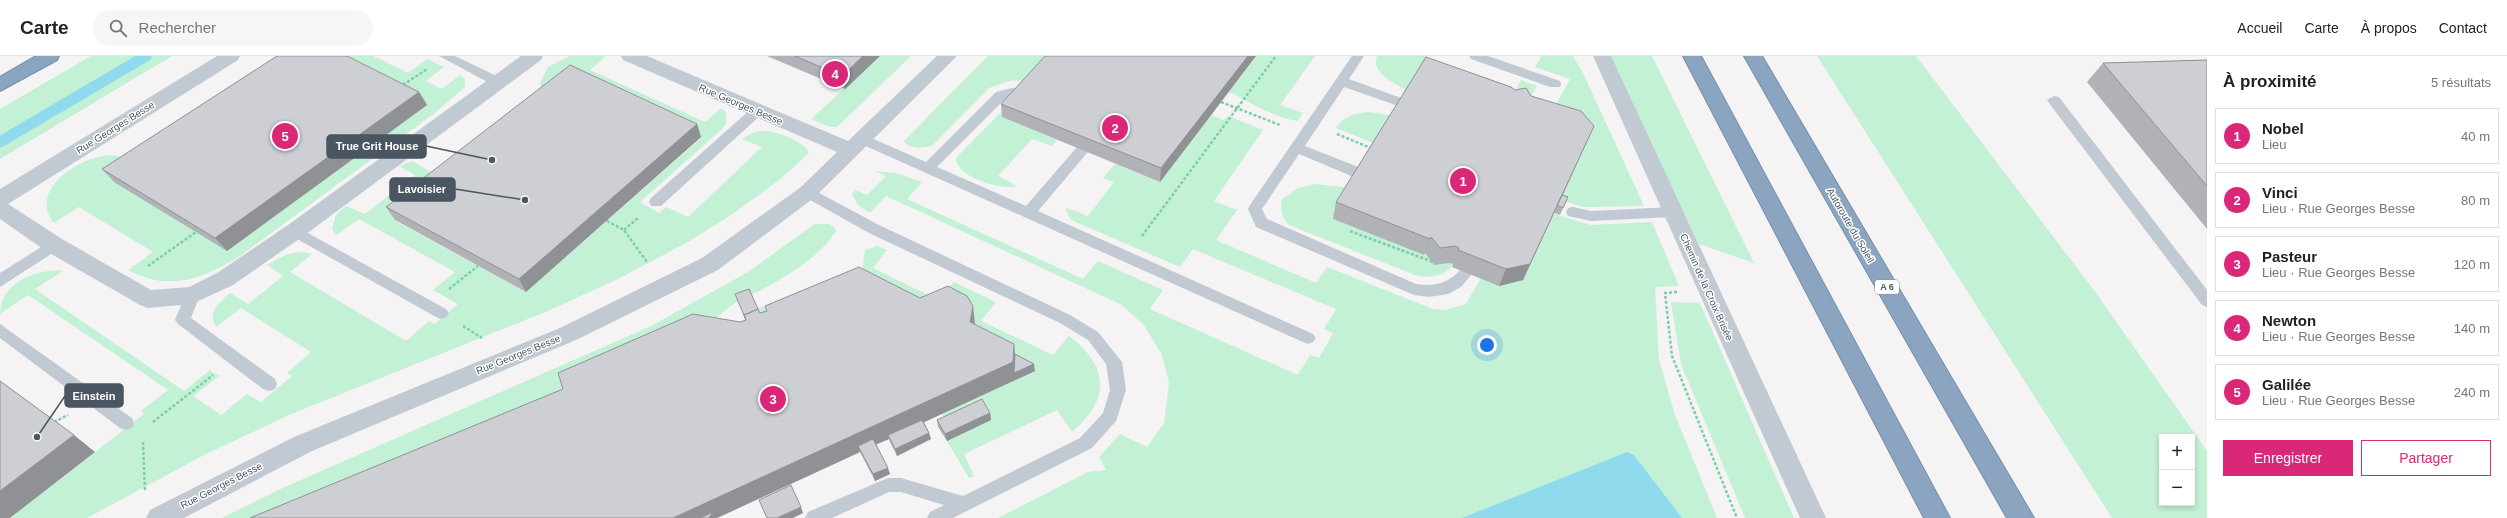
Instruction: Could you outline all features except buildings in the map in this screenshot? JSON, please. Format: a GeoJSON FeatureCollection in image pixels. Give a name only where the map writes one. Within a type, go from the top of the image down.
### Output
{"type":"FeatureCollection","features":[{"type":"Feature","properties":{"kind":"highway"},"geometry":{"type":"LineString","coordinates":[[0,85],[50,56]]}},
{"type":"Feature","properties":{"kind":"highway"},"geometry":{"type":"LineString","coordinates":[[1692,56],[1937,518]]}},
{"type":"Feature","properties":{"kind":"highway","name":"Autoroute du Soleil"},"geometry":{"type":"LineString","coordinates":[[1753,56],[2021,518]]}},
{"type":"Feature","properties":{"kind":"street","name":"Rue Georges Besse"},"geometry":{"type":"LineString","coordinates":[[0,199],[231,56]]}},
{"type":"Feature","properties":{"kind":"street"},"geometry":{"type":"LineString","coordinates":[[0,209],[54,245],[148,299],[192,295],[225,278],[295,231],[534,56]]}},
{"type":"Feature","properties":{"kind":"street","name":"Rue Georges Besse"},"geometry":{"type":"LineString","coordinates":[[630,56],[757,111],[858,146]]}},
{"type":"Feature","properties":{"kind":"street","name":"Rue Georges Besse"},"geometry":{"type":"LineString","coordinates":[[159,518],[303,444],[568,334],[710,264],[808,192],[858,146],[948,56]]}},
{"type":"Feature","properties":{"kind":"street","name":"Chemin de la Croix Brisée"},"geometry":{"type":"LineString","coordinates":[[1602,56],[1813,518]]}},
{"type":"Feature","properties":{"kind":"lane"},"geometry":{"type":"LineString","coordinates":[[445,56],[498,82]]}},
{"type":"Feature","properties":{"kind":"lane"},"geometry":{"type":"LineString","coordinates":[[1358,56],[1255,209],[1261,223],[1414,289],[1428,292],[1440,292],[1461,280],[1467,272]]}},
{"type":"Feature","properties":{"kind":"lane"},"geometry":{"type":"LineString","coordinates":[[1475,56],[1555,84]]}},
{"type":"Feature","properties":{"kind":"lane"},"geometry":{"type":"LineString","coordinates":[[1342,81],[1404,104]]}},
{"type":"Feature","properties":{"kind":"lane"},"geometry":{"type":"LineString","coordinates":[[929,167],[1001,95],[1012,92],[1024,93]]}},
{"type":"Feature","properties":{"kind":"lane"},"geometry":{"type":"LineString","coordinates":[[2054,100],[2207,301]]}},
{"type":"Feature","properties":{"kind":"lane"},"geometry":{"type":"LineString","coordinates":[[656,202],[757,111]]}},
{"type":"Feature","properties":{"kind":"lane"},"geometry":{"type":"LineString","coordinates":[[858,146],[929,167],[1126,258],[1308,338]]}},
{"type":"Feature","properties":{"kind":"lane"},"geometry":{"type":"LineString","coordinates":[[1297,148],[1361,174]]}},
{"type":"Feature","properties":{"kind":"lane"},"geometry":{"type":"LineString","coordinates":[[1028,213],[1082,150]]}},
{"type":"Feature","properties":{"kind":"lane"},"geometry":{"type":"LineString","coordinates":[[808,192],[874,229],[1065,319],[1093,336],[1114,362],[1118,390],[1110,416],[1086,443],[936,518]]}},
{"type":"Feature","properties":{"kind":"lane"},"geometry":{"type":"LineString","coordinates":[[1573,212],[1591,216],[1673,212]]}},
{"type":"Feature","properties":{"kind":"lane"},"geometry":{"type":"LineString","coordinates":[[295,231],[435,310]]}},
{"type":"Feature","properties":{"kind":"lane"},"geometry":{"type":"LineString","coordinates":[[0,281],[54,245]]}},
{"type":"Feature","properties":{"kind":"lane"},"geometry":{"type":"LineString","coordinates":[[192,295],[183,320],[268,384]]}},
{"type":"Feature","properties":{"kind":"lane"},"geometry":{"type":"LineString","coordinates":[[0,330],[126,423]]}},
{"type":"Feature","properties":{"kind":"lane"},"geometry":{"type":"LineString","coordinates":[[814,518],[888,485],[901,485],[965,504]]}},
{"type":"Feature","properties":{"kind":"path"},"geometry":{"type":"LineString","coordinates":[[402,86],[445,56]]}},
{"type":"Feature","properties":{"kind":"path"},"geometry":{"type":"LineString","coordinates":[[1126,258],[1276,56]]}},
{"type":"Feature","properties":{"kind":"path"},"geometry":{"type":"LineString","coordinates":[[1221,102],[1375,150]]}},
{"type":"Feature","properties":{"kind":"path"},"geometry":{"type":"LineString","coordinates":[[607,220],[624,230],[650,267]]}},
{"type":"Feature","properties":{"kind":"path"},"geometry":{"type":"LineString","coordinates":[[1347,230],[1435,262],[1437,258]]}},
{"type":"Feature","properties":{"kind":"path"},"geometry":{"type":"LineString","coordinates":[[122,284],[196,232]]}},
{"type":"Feature","properties":{"kind":"path"},"geometry":{"type":"LineString","coordinates":[[435,310],[478,266]]}},
{"type":"Feature","properties":{"kind":"path"},"geometry":{"type":"LineString","coordinates":[[1709,291],[1665,293],[1672,356],[1737,518]]}},
{"type":"Feature","properties":{"kind":"path"},"geometry":{"type":"LineString","coordinates":[[147,427],[234,358]]}},
{"type":"Feature","properties":{"kind":"path"},"geometry":{"type":"LineString","coordinates":[[142,436],[145,490]]}},
{"type":"Feature","properties":{"kind":"green space"},"geometry":{"type":"Polygon","coordinates":[[[91,56],[172,56],[0,159],[0,109],[91,56]]]}},
{"type":"Feature","properties":{"kind":"green space"},"geometry":{"type":"Polygon","coordinates":[[[329,56],[373,56],[408,73],[427,59],[444,67],[426,81],[442,89],[460,75],[465,79],[465,87],[436,112],[240,256],[213,271],[199,276],[186,280],[157,280],[143,277],[128,270],[153,252],[79,207],[54,223],[48,211],[47,200],[51,189],[58,179],[68,171],[92,159],[104,156],[119,157],[142,164],[329,56]]]}},
{"type":"Feature","properties":{"kind":"green space"},"geometry":{"type":"Polygon","coordinates":[[[570,56],[606,56],[590,70],[705,122],[721,108],[726,112],[726,124],[722,129],[640,202],[659,213],[666,207],[688,217],[762,147],[742,139],[755,132],[771,132],[795,140],[809,153],[779,180],[731,215],[688,242],[618,279],[550,310],[289,415],[204,455],[87,518],[10,518],[144,414],[141,411],[168,390],[28,295],[0,314],[2,303],[6,294],[13,286],[32,275],[42,272],[63,271],[35,289],[184,391],[210,370],[219,376],[193,396],[221,415],[247,394],[261,402],[292,376],[287,373],[311,352],[241,308],[216,327],[213,317],[218,304],[230,293],[248,304],[283,276],[267,265],[288,254],[300,252],[312,254],[290,272],[406,341],[429,321],[435,324],[458,304],[433,290],[455,272],[359,219],[336,235],[332,229],[336,215],[346,206],[365,214],[415,175],[399,166],[412,161],[446,181],[395,221],[526,292],[701,138],[542,89],[540,83],[548,67],[570,56]]]}},
{"type":"Feature","properties":{"kind":"green space"},"geometry":{"type":"Polygon","coordinates":[[[880,56],[911,56],[837,127],[830,127],[811,119],[880,56]]]}},
{"type":"Feature","properties":{"kind":"green space"},"geometry":{"type":"Polygon","coordinates":[[[988,56],[1058,56],[1028,80],[1009,81],[989,88],[932,146],[917,148],[907,145],[904,141],[988,56]]]}},
{"type":"Feature","properties":{"kind":"green space"},"geometry":{"type":"Polygon","coordinates":[[[1257,56],[1315,56],[1280,105],[1303,113],[1297,121],[1277,116],[1229,92],[1257,56]]]}},
{"type":"Feature","properties":{"kind":"green space"},"geometry":{"type":"Polygon","coordinates":[[[1377,56],[1428,56],[1425,61],[1514,93],[1521,80],[1537,86],[1527,103],[1552,112],[1570,79],[1535,67],[1542,56],[1573,56],[1584,75],[1644,206],[1584,207],[1560,200],[1586,143],[1411,92],[1393,83],[1382,74],[1376,62],[1377,56]]]}},
{"type":"Feature","properties":{"kind":"green space"},"geometry":{"type":"Polygon","coordinates":[[[1609,56],[1652,56],[1754,263],[1699,244],[1609,56]]]}},
{"type":"Feature","properties":{"kind":"green space"},"geometry":{"type":"Polygon","coordinates":[[[1817,56],[1916,56],[2096,293],[2207,451],[2207,518],[2112,518],[1817,56]]]}},
{"type":"Feature","properties":{"kind":"green space"},"geometry":{"type":"Polygon","coordinates":[[[1006,107],[1002,117],[1057,140],[1052,146],[1032,139],[998,176],[1017,186],[1010,187],[991,184],[971,177],[958,165],[956,158],[1006,107]]]}},
{"type":"Feature","properties":{"kind":"green space"},"geometry":{"type":"Polygon","coordinates":[[[1368,112],[1396,116],[1378,145],[1336,128],[1350,116],[1368,112]]]}},
{"type":"Feature","properties":{"kind":"green space"},"geometry":{"type":"Polygon","coordinates":[[[1211,115],[1224,120],[1228,116],[1263,130],[1214,201],[1237,210],[1216,240],[1316,283],[1327,267],[1433,309],[1445,310],[1466,304],[1481,278],[1499,286],[1554,214],[1591,225],[1652,222],[1679,286],[1655,287],[1659,360],[1675,415],[1717,518],[998,518],[1088,472],[1106,470],[1099,457],[1120,434],[1147,447],[1164,423],[1169,383],[1162,355],[1144,325],[1122,305],[886,196],[870,213],[858,205],[852,194],[855,190],[867,195],[886,176],[874,171],[896,173],[922,182],[907,199],[1083,279],[1098,261],[1163,290],[1150,309],[1298,375],[1310,355],[1319,358],[1333,333],[1324,329],[1336,309],[1193,249],[1180,267],[1071,220],[1066,211],[1067,208],[1088,216],[1114,182],[1103,178],[1115,164],[1160,182],[1211,115]]]}},
{"type":"Feature","properties":{"kind":"green space"},"geometry":{"type":"Polygon","coordinates":[[[1315,184],[1352,188],[1333,219],[1424,255],[1425,253],[1453,264],[1446,272],[1436,276],[1415,275],[1289,225],[1282,214],[1282,199],[1298,188],[1315,184]]]}},
{"type":"Feature","properties":{"kind":"green space"},"geometry":{"type":"Polygon","coordinates":[[[815,224],[829,224],[835,228],[836,231],[817,253],[792,272],[734,304],[701,332],[307,518],[222,518],[285,487],[651,326],[748,272],[815,224]]]}},
{"type":"Feature","properties":{"kind":"green space"},"geometry":{"type":"Polygon","coordinates":[[[877,246],[887,250],[873,268],[938,300],[954,282],[996,302],[981,321],[1053,355],[1069,336],[1082,347],[1092,359],[1098,371],[1100,383],[1099,395],[1094,407],[1085,420],[1072,432],[1057,410],[964,454],[974,476],[969,478],[947,441],[991,420],[947,423],[942,414],[1034,371],[767,332],[757,309],[803,290],[816,290],[862,273],[865,250],[877,246]]]}},
{"type":"Feature","properties":{"kind":"green space"},"geometry":{"type":"Polygon","coordinates":[[[1671,302],[1700,303],[1794,518],[1745,518],[1681,364],[1671,302]]]}},
{"type":"Feature","properties":{"kind":"water"},"geometry":{"type":"Polygon","coordinates":[[[1627,452],[1634,455],[1682,518],[1462,518],[1627,452]]]}},
{"type":"Feature","properties":{"kind":"waterway"},"geometry":{"type":"LineString","coordinates":[[0,142],[146,56]]}},
{"type":"Feature","properties":{"kind":"place","name":"Newton"},"geometry":{"type":"Point","coordinates":[835,74]}},
{"type":"Feature","properties":{"kind":"place","name":"Vinci"},"geometry":{"type":"Point","coordinates":[1115,128]}},
{"type":"Feature","properties":{"kind":"place","name":"Galilée"},"geometry":{"type":"Point","coordinates":[285,136]}},
{"type":"Feature","properties":{"kind":"place","name":"True Grit House"},"geometry":{"type":"Point","coordinates":[492,160]}},
{"type":"Feature","properties":{"kind":"place","name":"Nobel"},"geometry":{"type":"Point","coordinates":[1463,181]}},
{"type":"Feature","properties":{"kind":"place","name":"Lavoisier"},"geometry":{"type":"Point","coordinates":[525,200]}},
{"type":"Feature","properties":{"kind":"place","name":"Pasteur"},"geometry":{"type":"Point","coordinates":[773,399]}},
{"type":"Feature","properties":{"kind":"place","name":"Einstein"},"geometry":{"type":"Point","coordinates":[37,437]}}]}
